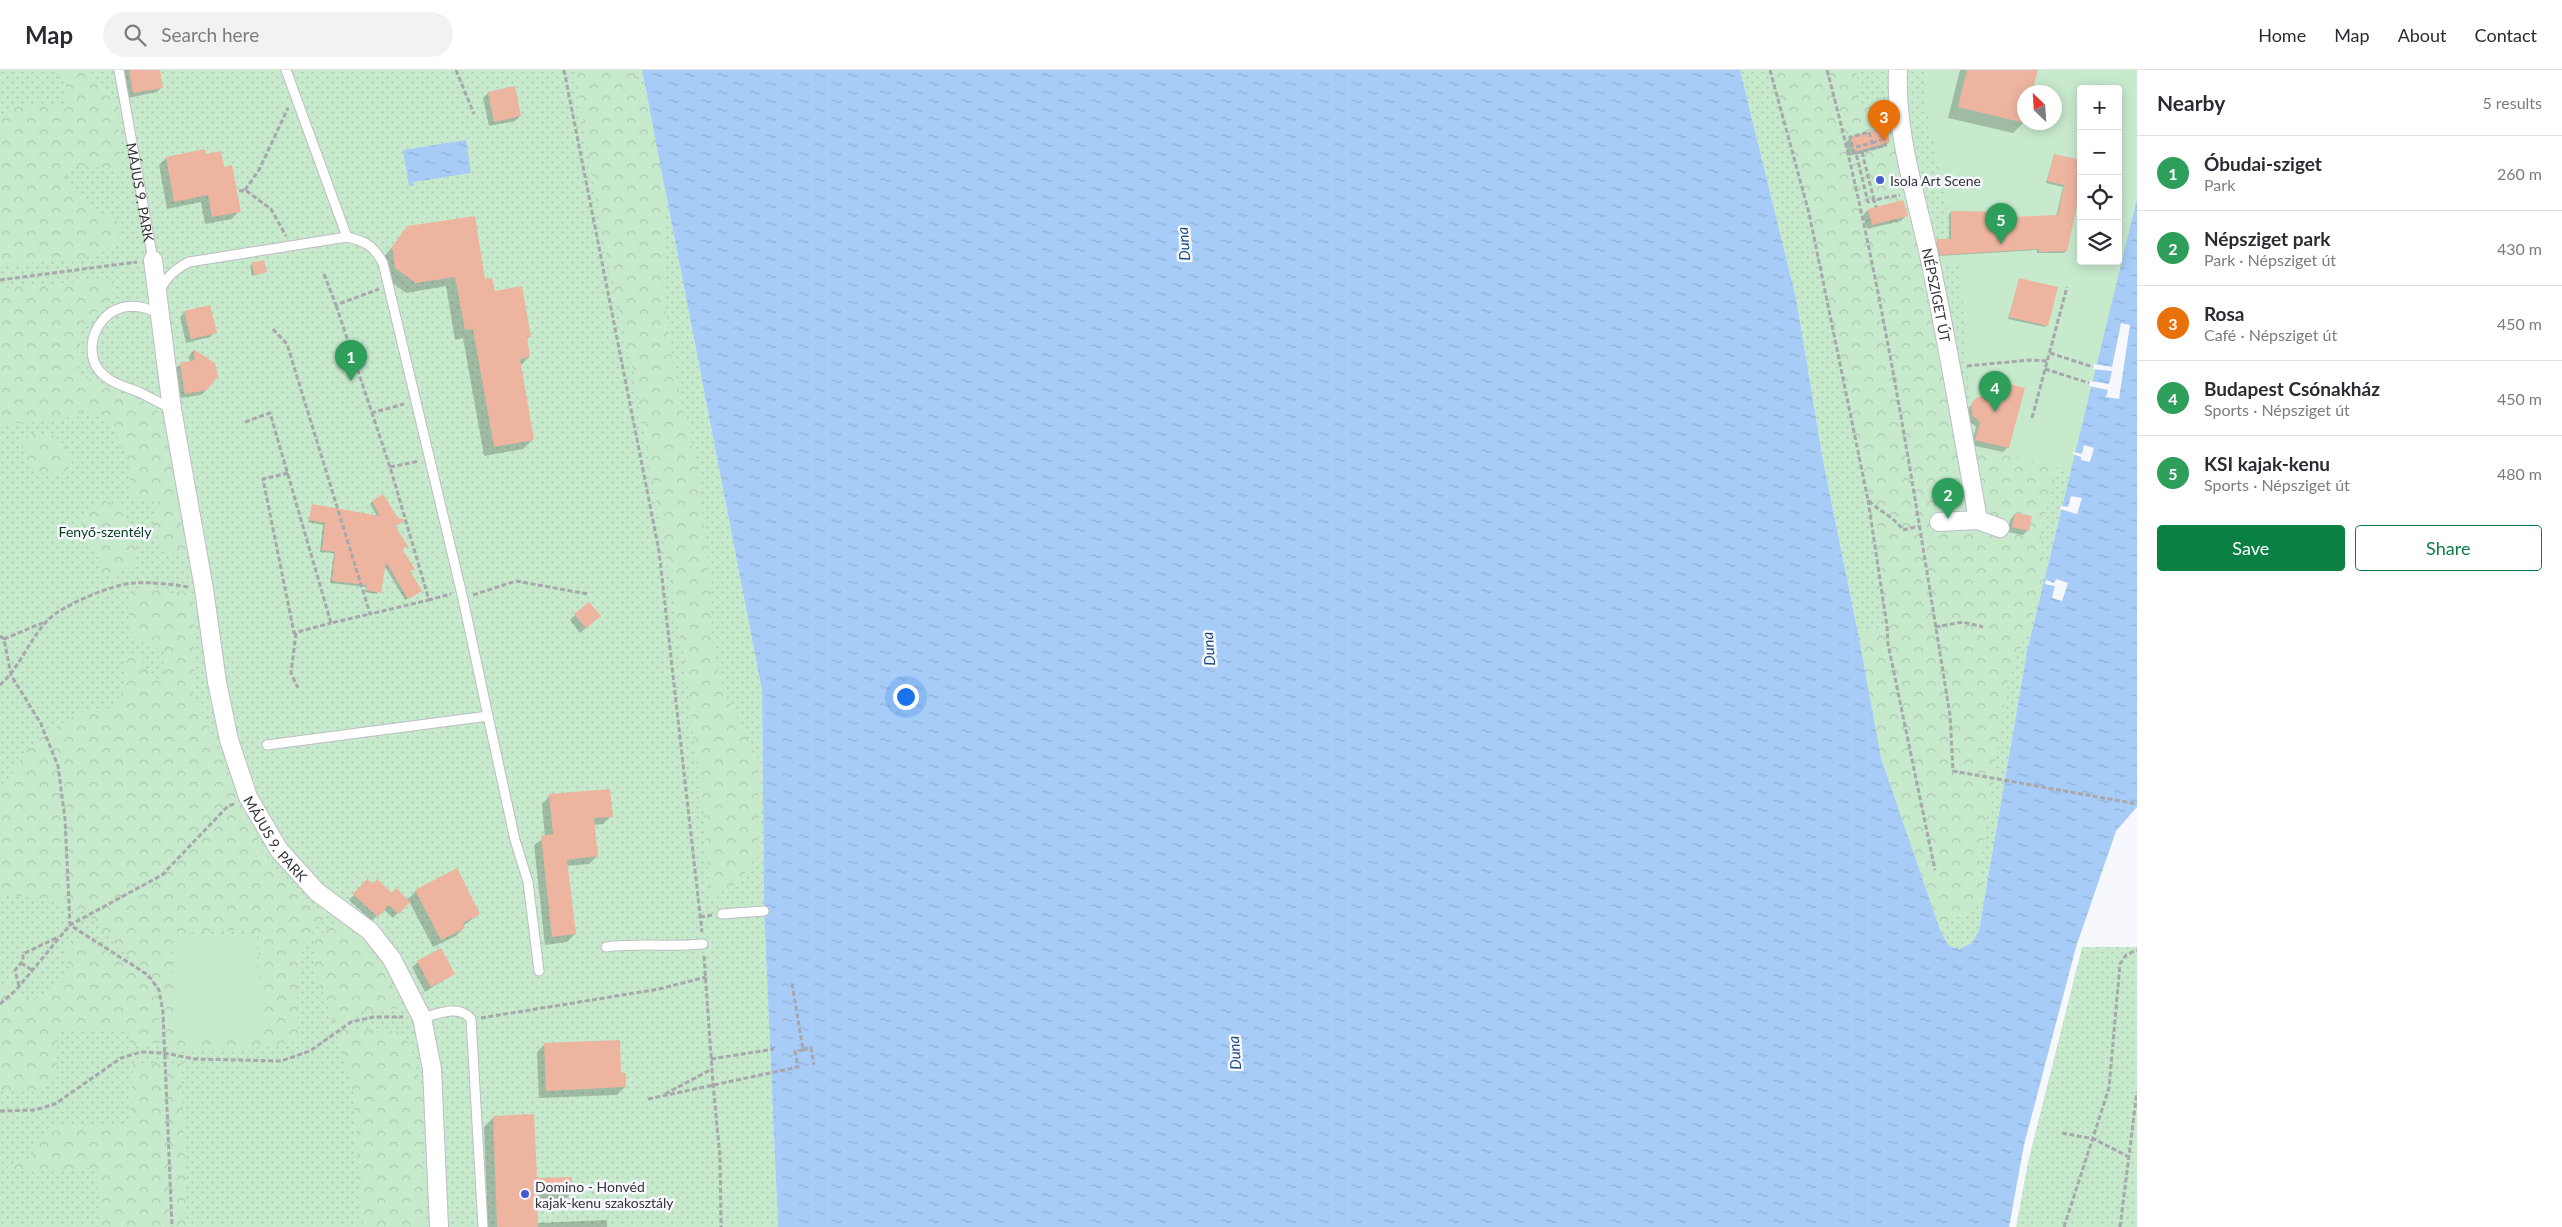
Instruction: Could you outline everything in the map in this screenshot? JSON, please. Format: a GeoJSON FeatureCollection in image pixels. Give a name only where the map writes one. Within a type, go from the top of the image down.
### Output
{"type":"FeatureCollection","features":[{"type":"Feature","properties":{"kind":"street","name":"NÉPSZIGET ÚT"},"geometry":{"type":"LineString","coordinates":[[1898,70],[1897,89],[1903,135],[1952,368],[1978,520]]}},
{"type":"Feature","properties":{"kind":"street","name":"MÁJUS 9. PARK"},"geometry":{"type":"LineString","coordinates":[[152,260],[172,409],[204,590],[216,682],[229,740],[248,797],[285,857],[317,892],[370,931],[408,987],[422,1018],[432,1069],[439,1227]]}},
{"type":"Feature","properties":{"kind":"street"},"geometry":{"type":"LineString","coordinates":[[1939,522],[1978,520],[2000,528]]}},
{"type":"Feature","properties":{"kind":"lane","name":"MÁJUS 9. PARK"},"geometry":{"type":"LineString","coordinates":[[119,70],[152,260]]}},
{"type":"Feature","properties":{"kind":"lane"},"geometry":{"type":"LineString","coordinates":[[286,70],[346,238]]}},
{"type":"Feature","properties":{"kind":"lane"},"geometry":{"type":"LineString","coordinates":[[157,295],[165,280],[175,270],[189,262],[289,246],[346,238],[365,242],[374,249],[383,263],[462,595],[515,840],[528,882],[540,971]]}},
{"type":"Feature","properties":{"kind":"lane"},"geometry":{"type":"LineString","coordinates":[[159,314],[144,306],[129,305],[116,308],[106,316],[96,329],[92,340],[92,353],[94,362],[105,377],[172,409]]}},
{"type":"Feature","properties":{"kind":"lane"},"geometry":{"type":"LineString","coordinates":[[267,745],[488,716]]}},
{"type":"Feature","properties":{"kind":"lane"},"geometry":{"type":"LineString","coordinates":[[722,914],[764,911]]}},
{"type":"Feature","properties":{"kind":"lane"},"geometry":{"type":"LineString","coordinates":[[606,947],[704,944]]}},
{"type":"Feature","properties":{"kind":"lane"},"geometry":{"type":"LineString","coordinates":[[422,1018],[459,1010],[466,1013],[471,1020],[483,1227]]}},
{"type":"Feature","properties":{"kind":"path"},"geometry":{"type":"LineString","coordinates":[[456,70],[474,114]]}},
{"type":"Feature","properties":{"kind":"path"},"geometry":{"type":"LineString","coordinates":[[564,70],[659,551],[704,944],[711,1059],[720,1157],[721,1227]]}},
{"type":"Feature","properties":{"kind":"path"},"geometry":{"type":"LineString","coordinates":[[1770,70],[1809,213],[1868,500],[1888,644],[1935,870]]}},
{"type":"Feature","properties":{"kind":"path"},"geometry":{"type":"LineString","coordinates":[[1826,70],[1875,281],[1950,715],[1953,771],[2137,804]]}},
{"type":"Feature","properties":{"kind":"path"},"geometry":{"type":"LineString","coordinates":[[239,191],[245,190],[259,170],[294,92]]}},
{"type":"Feature","properties":{"kind":"path"},"geometry":{"type":"LineString","coordinates":[[1872,143],[1869,132],[1850,137],[1860,167],[1868,202],[1915,190]]}},
{"type":"Feature","properties":{"kind":"path"},"geometry":{"type":"LineString","coordinates":[[1856,147],[1882,140]]}},
{"type":"Feature","properties":{"kind":"path"},"geometry":{"type":"LineString","coordinates":[[1856,153],[1888,145]]}},
{"type":"Feature","properties":{"kind":"path"},"geometry":{"type":"LineString","coordinates":[[1862,152],[1876,207]]}},
{"type":"Feature","properties":{"kind":"path"},"geometry":{"type":"LineString","coordinates":[[1850,170],[1860,167]]}},
{"type":"Feature","properties":{"kind":"path"},"geometry":{"type":"LineString","coordinates":[[245,190],[271,209],[279,222],[289,246]]}},
{"type":"Feature","properties":{"kind":"path"},"geometry":{"type":"LineString","coordinates":[[0,280],[152,260]]}},
{"type":"Feature","properties":{"kind":"path"},"geometry":{"type":"LineString","coordinates":[[324,274],[390,467],[425,585],[429,600],[427,600]]}},
{"type":"Feature","properties":{"kind":"path"},"geometry":{"type":"LineString","coordinates":[[336,305],[389,285]]}},
{"type":"Feature","properties":{"kind":"path"},"geometry":{"type":"LineString","coordinates":[[2032,418],[2067,287]]}},
{"type":"Feature","properties":{"kind":"path"},"geometry":{"type":"LineString","coordinates":[[273,329],[288,344],[370,614]]}},
{"type":"Feature","properties":{"kind":"path"},"geometry":{"type":"LineString","coordinates":[[2050,353],[2093,366]]}},
{"type":"Feature","properties":{"kind":"path"},"geometry":{"type":"LineString","coordinates":[[1952,368],[1990,362],[2048,361]]}},
{"type":"Feature","properties":{"kind":"path"},"geometry":{"type":"LineString","coordinates":[[2045,369],[2089,383]]}},
{"type":"Feature","properties":{"kind":"path"},"geometry":{"type":"LineString","coordinates":[[371,414],[416,400]]}},
{"type":"Feature","properties":{"kind":"path"},"geometry":{"type":"LineString","coordinates":[[245,422],[270,413],[331,623]]}},
{"type":"Feature","properties":{"kind":"path"},"geometry":{"type":"LineString","coordinates":[[390,467],[430,458]]}},
{"type":"Feature","properties":{"kind":"path"},"geometry":{"type":"LineString","coordinates":[[288,473],[263,480],[287,605],[294,634],[296,633]]}},
{"type":"Feature","properties":{"kind":"path"},"geometry":{"type":"LineString","coordinates":[[1868,500],[1881,512],[1896,520],[1903,530],[1918,526]]}},
{"type":"Feature","properties":{"kind":"path"},"geometry":{"type":"LineString","coordinates":[[296,633],[427,600],[462,595],[516,582],[588,594]]}},
{"type":"Feature","properties":{"kind":"path"},"geometry":{"type":"LineString","coordinates":[[4,639],[47,621],[67,607],[92,595],[133,583],[174,584],[204,590]]}},
{"type":"Feature","properties":{"kind":"path"},"geometry":{"type":"LineString","coordinates":[[0,685],[11,675],[47,621]]}},
{"type":"Feature","properties":{"kind":"path"},"geometry":{"type":"LineString","coordinates":[[1935,627],[1964,622],[1983,627]]}},
{"type":"Feature","properties":{"kind":"path"},"geometry":{"type":"LineString","coordinates":[[296,633],[291,673],[298,688]]}},
{"type":"Feature","properties":{"kind":"path"},"geometry":{"type":"LineString","coordinates":[[0,636],[4,639],[11,675],[41,724],[58,766],[65,819],[70,925]]}},
{"type":"Feature","properties":{"kind":"path"},"geometry":{"type":"LineString","coordinates":[[0,1004],[20,986],[70,925],[162,874],[228,806],[248,797]]}},
{"type":"Feature","properties":{"kind":"path"},"geometry":{"type":"LineString","coordinates":[[70,925],[116,953],[154,982],[162,999],[172,1227]]}},
{"type":"Feature","properties":{"kind":"path"},"geometry":{"type":"LineString","coordinates":[[20,986],[15,970],[21,963],[22,954],[61,936]]}},
{"type":"Feature","properties":{"kind":"path"},"geometry":{"type":"LineString","coordinates":[[2064,1227],[2109,1088],[2120,964],[2126,955],[2137,950]]}},
{"type":"Feature","properties":{"kind":"path"},"geometry":{"type":"LineString","coordinates":[[21,963],[32,970]]}},
{"type":"Feature","properties":{"kind":"path"},"geometry":{"type":"LineString","coordinates":[[471,1020],[660,989],[706,977]]}},
{"type":"Feature","properties":{"kind":"path"},"geometry":{"type":"LineString","coordinates":[[792,983],[803,1050]]}},
{"type":"Feature","properties":{"kind":"path"},"geometry":{"type":"LineString","coordinates":[[0,1111],[35,1110],[55,1104],[121,1058],[141,1052],[164,1053],[196,1059],[280,1061],[310,1051],[351,1022],[374,1017],[422,1018]]}},
{"type":"Feature","properties":{"kind":"path"},"geometry":{"type":"LineString","coordinates":[[648,1098],[798,1068],[795,1051],[811,1048],[814,1065]]}},
{"type":"Feature","properties":{"kind":"path"},"geometry":{"type":"LineString","coordinates":[[711,1059],[774,1049]]}},
{"type":"Feature","properties":{"kind":"path"},"geometry":{"type":"LineString","coordinates":[[660,1097],[712,1069]]}},
{"type":"Feature","properties":{"kind":"path"},"geometry":{"type":"LineString","coordinates":[[2120,1227],[2137,1092]]}},
{"type":"Feature","properties":{"kind":"path"},"geometry":{"type":"LineString","coordinates":[[2062,1133],[2094,1138],[2129,1157]]}},
{"type":"Feature","properties":{"kind":"green space"},"geometry":{"type":"Polygon","coordinates":[[[0,70],[642,70],[762,691],[764,911],[778,1227],[0,1227],[0,70]]]}},
{"type":"Feature","properties":{"kind":"green space"},"geometry":{"type":"Polygon","coordinates":[[[57,70],[86,70],[117,102],[121,172],[109,168],[72,166],[64,183],[95,211],[121,223],[117,241],[97,256],[0,266],[0,121],[6,109],[36,105],[66,105],[66,87],[57,70]]]}},
{"type":"Feature","properties":{"kind":"green space"},"geometry":{"type":"Polygon","coordinates":[[[575,70],[633,70],[666,147],[663,288],[673,365],[696,462],[708,561],[713,645],[722,687],[758,759],[758,857],[736,884],[710,899],[705,828],[684,659],[632,365],[602,235],[575,70]]]}},
{"type":"Feature","properties":{"kind":"green space"},"geometry":{"type":"Polygon","coordinates":[[[1740,70],[2137,70],[2137,199],[2122,261],[2122,85],[2077,85],[2077,265],[2121,265],[2027,651],[1979,930],[1972,943],[1959,949],[1949,946],[1940,930],[1881,758],[1823,460],[1796,298],[1740,70]]]}},
{"type":"Feature","properties":{"kind":"green space"},"geometry":{"type":"Polygon","coordinates":[[[1770,70],[1856,70],[1860,107],[1886,96],[1903,135],[1965,444],[2057,469],[2041,530],[2045,584],[2008,680],[1980,864],[1984,898],[1940,930],[1881,758],[1858,633],[1887,626],[1868,500],[1852,430],[1839,353],[1809,213],[1770,70]]]}},
{"type":"Feature","properties":{"kind":"green space"},"geometry":{"type":"Polygon","coordinates":[[[1924,70],[2137,70],[2137,200],[2122,263],[2122,85],[2077,85],[2077,265],[2121,265],[2072,471],[1977,447],[1968,376],[1960,264],[1937,264],[1932,240],[1954,238],[1925,103],[1924,70]]]}},
{"type":"Feature","properties":{"kind":"green space"},"geometry":{"type":"Polygon","coordinates":[[[112,279],[113,298],[82,326],[77,373],[158,411],[170,459],[186,552],[169,553],[152,529],[159,499],[129,498],[131,466],[111,424],[86,410],[58,421],[0,424],[0,289],[112,279]]]}},
{"type":"Feature","properties":{"kind":"green space"},"geometry":{"type":"Polygon","coordinates":[[[50,433],[66,446],[71,464],[64,473],[39,473],[26,459],[20,442],[33,434],[50,433]]]}},
{"type":"Feature","properties":{"kind":"green space","name":"Fenyő-szentély"},"geometry":{"type":"Polygon","coordinates":[[[102,500],[123,507],[128,535],[136,548],[133,567],[110,574],[101,573],[102,561],[85,543],[82,521],[102,500]]]}},
{"type":"Feature","properties":{"kind":"green space"},"geometry":{"type":"Polygon","coordinates":[[[143,587],[161,588],[169,594],[180,591],[194,597],[194,694],[262,851],[300,897],[327,914],[303,945],[297,982],[298,1041],[251,1049],[213,1051],[180,1049],[167,1045],[165,1001],[159,984],[140,964],[119,949],[87,913],[46,899],[0,894],[0,795],[28,747],[76,714],[91,710],[116,708],[122,696],[125,658],[136,652],[155,681],[164,677],[163,650],[142,642],[132,633],[129,620],[128,598],[143,587]],[[234,930],[171,934],[175,1036],[261,1035],[259,932],[234,930]]]}},
{"type":"Feature","properties":{"kind":"green space"},"geometry":{"type":"Polygon","coordinates":[[[338,920],[359,938],[384,970],[402,1008],[354,1012],[354,1029],[398,1032],[409,1043],[423,1092],[422,1155],[425,1227],[363,1227],[353,1091],[331,1014],[315,973],[315,939],[338,920]]]}},
{"type":"Feature","properties":{"kind":"green space"},"geometry":{"type":"Polygon","coordinates":[[[257,935],[259,1033],[175,1035],[173,937],[257,935]]]}},
{"type":"Feature","properties":{"kind":"green space"},"geometry":{"type":"Polygon","coordinates":[[[74,937],[94,945],[119,959],[142,976],[150,985],[155,993],[158,1005],[160,1043],[144,1044],[130,1048],[129,1029],[58,1028],[56,1080],[34,1092],[0,1090],[0,983],[32,1000],[53,991],[71,972],[64,951],[74,937]]]}},
{"type":"Feature","properties":{"kind":"green space"},"geometry":{"type":"Polygon","coordinates":[[[2082,947],[2137,947],[2137,1227],[2016,1227],[2028,1162],[2082,947]]]}},
{"type":"Feature","properties":{"kind":"green space"},"geometry":{"type":"Polygon","coordinates":[[[133,1063],[181,1063],[187,1227],[102,1227],[96,1168],[0,1171],[29,1158],[52,1125],[130,1127],[133,1063]]]}},
{"type":"Feature","properties":{"kind":"water","name":"Duna"},"geometry":{"type":"Polygon","coordinates":[[[642,70],[1740,70],[1796,298],[1823,460],[1881,758],[1940,930],[1949,946],[1959,949],[1972,943],[1979,930],[2027,651],[2137,199],[2137,807],[2116,831],[2076,947],[2024,1145],[2009,1227],[778,1227],[764,911],[762,691],[642,70]]]}},
{"type":"Feature","properties":{"kind":"water"},"geometry":{"type":"Polygon","coordinates":[[[466,140],[471,173],[414,182],[414,186],[409,186],[403,150],[466,140]]]}},
{"type":"Feature","properties":{"kind":"pier"},"geometry":{"type":"Polygon","coordinates":[[[2121,323],[2130,325],[2119,399],[2106,397],[2108,390],[2089,386],[2090,381],[2109,384],[2112,371],[2093,369],[2094,364],[2112,367],[2121,323]]]}},
{"type":"Feature","properties":{"kind":"pier"},"geometry":{"type":"Polygon","coordinates":[[[2084,445],[2094,448],[2090,462],[2081,460],[2081,457],[2073,454],[2073,452],[2082,454],[2084,445]]]}},
{"type":"Feature","properties":{"kind":"pier"},"geometry":{"type":"Polygon","coordinates":[[[2071,496],[2082,498],[2077,514],[2060,509],[2061,506],[2068,507],[2071,496]]]}},
{"type":"Feature","properties":{"kind":"pier"},"geometry":{"type":"Polygon","coordinates":[[[2056,579],[2068,583],[2062,601],[2052,598],[2055,586],[2045,584],[2046,580],[2054,583],[2056,579]]]}},
{"type":"Feature","properties":{"kind":"building"},"geometry":{"type":"Polygon","coordinates":[[[129,70],[160,70],[163,88],[133,93],[129,70]]]}},
{"type":"Feature","properties":{"kind":"building"},"geometry":{"type":"Polygon","coordinates":[[[1967,70],[2038,70],[2034,85],[2017,85],[2017,121],[1958,107],[1967,70]]]}},
{"type":"Feature","properties":{"kind":"building"},"geometry":{"type":"Polygon","coordinates":[[[515,86],[521,116],[494,122],[488,92],[515,86]]]}},
{"type":"Feature","properties":{"kind":"building"},"geometry":{"type":"Polygon","coordinates":[[[1886,127],[1890,142],[1854,152],[1850,137],[1886,127]]]}},
{"type":"Feature","properties":{"kind":"building"},"geometry":{"type":"Polygon","coordinates":[[[205,149],[206,154],[221,151],[224,167],[232,165],[241,212],[212,217],[208,195],[174,202],[166,157],[205,149]]]}},
{"type":"Feature","properties":{"kind":"building"},"geometry":{"type":"Polygon","coordinates":[[[2054,154],[2077,159],[2077,206],[2067,251],[2039,252],[2039,249],[1940,255],[1936,239],[1951,239],[1951,211],[2006,212],[2006,217],[2058,215],[2064,185],[2047,181],[2054,154]]]}},
{"type":"Feature","properties":{"kind":"building"},"geometry":{"type":"Polygon","coordinates":[[[1903,200],[1908,216],[1872,225],[1868,209],[1903,200]]]}},
{"type":"Feature","properties":{"kind":"building"},"geometry":{"type":"Polygon","coordinates":[[[475,216],[485,279],[492,278],[495,291],[522,286],[531,337],[527,338],[530,357],[520,359],[534,440],[494,447],[473,329],[465,330],[455,277],[416,283],[395,268],[392,247],[407,226],[475,216]]]}},
{"type":"Feature","properties":{"kind":"building"},"geometry":{"type":"Polygon","coordinates":[[[264,260],[267,272],[254,275],[252,263],[264,260]]]}},
{"type":"Feature","properties":{"kind":"building"},"geometry":{"type":"Polygon","coordinates":[[[2019,278],[2058,287],[2048,326],[2009,317],[2019,278]]]}},
{"type":"Feature","properties":{"kind":"building"},"geometry":{"type":"Polygon","coordinates":[[[210,305],[217,333],[191,339],[184,311],[210,305]]]}},
{"type":"Feature","properties":{"kind":"building"},"geometry":{"type":"Polygon","coordinates":[[[193,349],[215,363],[218,376],[207,390],[185,394],[180,363],[195,360],[193,349]]]}},
{"type":"Feature","properties":{"kind":"building"},"geometry":{"type":"Polygon","coordinates":[[[1991,379],[2025,388],[2009,448],[1975,440],[1980,422],[1972,415],[1971,404],[1976,398],[1986,395],[1991,379]]]}},
{"type":"Feature","properties":{"kind":"building"},"geometry":{"type":"Polygon","coordinates":[[[383,494],[398,518],[407,520],[395,526],[408,546],[402,549],[415,569],[410,571],[422,591],[408,599],[386,562],[381,593],[366,590],[367,585],[332,581],[335,552],[322,550],[325,523],[309,520],[312,504],[380,516],[372,501],[383,494]]]}},
{"type":"Feature","properties":{"kind":"building"},"geometry":{"type":"Polygon","coordinates":[[[2015,513],[2032,516],[2029,531],[2012,527],[2015,513]]]}},
{"type":"Feature","properties":{"kind":"building"},"geometry":{"type":"Polygon","coordinates":[[[589,602],[601,616],[586,628],[574,614],[589,602]]]}},
{"type":"Feature","properties":{"kind":"building"},"geometry":{"type":"Polygon","coordinates":[[[610,789],[613,817],[594,818],[598,856],[567,860],[576,934],[552,937],[541,836],[553,834],[549,794],[610,789]]]}},
{"type":"Feature","properties":{"kind":"building"},"geometry":{"type":"Polygon","coordinates":[[[457,868],[480,914],[463,923],[465,928],[441,940],[415,890],[457,868]]]}},
{"type":"Feature","properties":{"kind":"building"},"geometry":{"type":"Polygon","coordinates":[[[367,879],[373,884],[377,879],[392,893],[396,888],[410,902],[399,914],[389,905],[378,917],[353,894],[367,879]]]}},
{"type":"Feature","properties":{"kind":"building"},"geometry":{"type":"Polygon","coordinates":[[[441,948],[455,974],[431,987],[417,961],[441,948]]]}},
{"type":"Feature","properties":{"kind":"building"},"geometry":{"type":"Polygon","coordinates":[[[620,1040],[621,1073],[626,1073],[626,1087],[546,1091],[544,1043],[620,1040]]]}},
{"type":"Feature","properties":{"kind":"building"},"geometry":{"type":"Polygon","coordinates":[[[534,1114],[537,1178],[572,1177],[572,1193],[537,1194],[538,1227],[497,1227],[493,1116],[534,1114]]]}},
{"type":"Feature","properties":{"kind":"place","name":"Rosa"},"geometry":{"type":"Point","coordinates":[1884,141]}},
{"type":"Feature","properties":{"kind":"place","name":"Isola Art Scene"},"geometry":{"type":"Point","coordinates":[1880,180]}},
{"type":"Feature","properties":{"kind":"place","name":"KSI kajak-kenu"},"geometry":{"type":"Point","coordinates":[2001,244]}},
{"type":"Feature","properties":{"kind":"place","name":"Óbudai-sziget"},"geometry":{"type":"Point","coordinates":[351,381]}},
{"type":"Feature","properties":{"kind":"place","name":"Budapest Csónakház"},"geometry":{"type":"Point","coordinates":[1995,412]}},
{"type":"Feature","properties":{"kind":"place","name":"Népsziget park"},"geometry":{"type":"Point","coordinates":[1948,519]}},
{"type":"Feature","properties":{"kind":"place","name":"Domino - Honvéd kajak-kenu szakosztály"},"geometry":{"type":"Point","coordinates":[525,1194]}}]}
